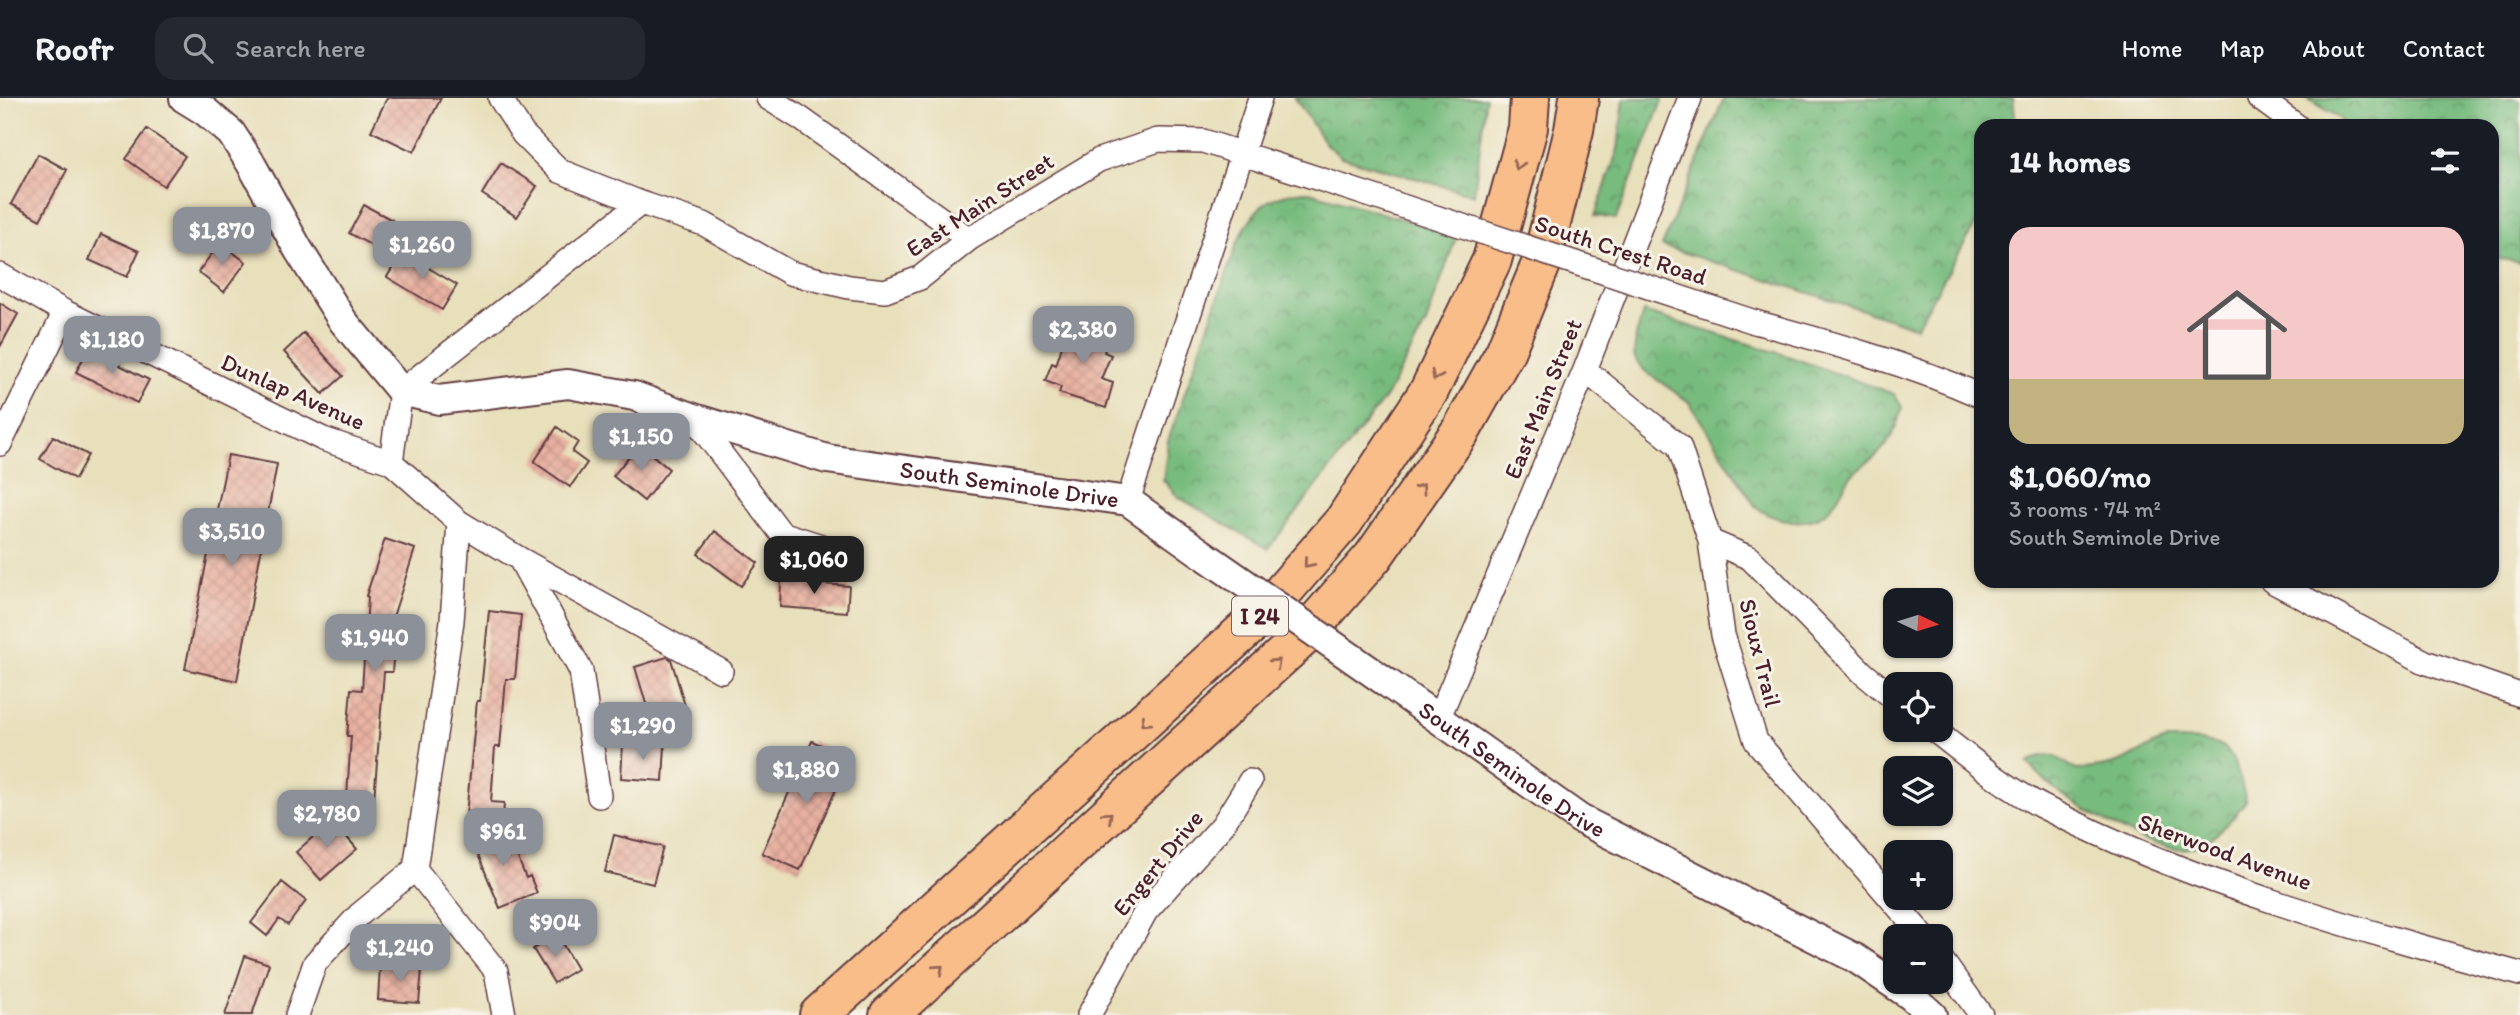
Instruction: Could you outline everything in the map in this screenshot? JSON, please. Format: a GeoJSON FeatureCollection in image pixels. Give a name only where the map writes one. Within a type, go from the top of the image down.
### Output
{"type":"FeatureCollection","features":[{"type":"Feature","properties":{"kind":"highway","name":"I 24"},"geometry":{"type":"LineString","coordinates":[[820,1015],[1266,611],[1345,521],[1429,391],[1492,260],[1528,128],[1530,98]]}},
{"type":"Feature","properties":{"kind":"highway","name":"I 24"},"geometry":{"type":"LineString","coordinates":[[889,1015],[1303,637],[1373,557],[1462,429],[1504,352],[1541,264],[1574,130],[1579,98]]}},
{"type":"Feature","properties":{"kind":"street"},"geometry":{"type":"LineString","coordinates":[[184,98],[205,111],[231,133],[343,321],[401,391],[641,203]]}},
{"type":"Feature","properties":{"kind":"street","name":"East Main Street"},"geometry":{"type":"LineString","coordinates":[[500,98],[523,134],[560,171],[704,224],[790,273],[849,287],[885,291],[920,278],[968,239],[1098,160],[1158,140],[1203,141],[1244,153]]}},
{"type":"Feature","properties":{"kind":"street"},"geometry":{"type":"LineString","coordinates":[[768,98],[968,239]]}},
{"type":"Feature","properties":{"kind":"street"},"geometry":{"type":"LineString","coordinates":[[1128,501],[1260,98]]}},
{"type":"Feature","properties":{"kind":"street","name":"East Main Street"},"geometry":{"type":"LineString","coordinates":[[1438,717],[1585,370],[1690,98]]}},
{"type":"Feature","properties":{"kind":"street"},"geometry":{"type":"LineString","coordinates":[[2259,98],[2288,119]]}},
{"type":"Feature","properties":{"kind":"street","name":"South Crest Road"},"geometry":{"type":"LineString","coordinates":[[1244,153],[1755,321],[1930,373],[1974,393]]}},
{"type":"Feature","properties":{"kind":"street","name":"Dunlap Avenue"},"geometry":{"type":"LineString","coordinates":[[0,275],[65,312],[323,439],[391,462],[401,391]]}},
{"type":"Feature","properties":{"kind":"street"},"geometry":{"type":"LineString","coordinates":[[0,444],[65,312]]}},
{"type":"Feature","properties":{"kind":"street","name":"Sioux Trail"},"geometry":{"type":"LineString","coordinates":[[1585,370],[1679,446],[1710,541],[1723,635],[1756,741],[1913,924]]}},
{"type":"Feature","properties":{"kind":"street","name":"South Seminole Drive"},"geometry":{"type":"LineString","coordinates":[[401,391],[439,400],[568,384],[634,396],[694,418],[827,459],[1128,501],[1580,819],[1855,958],[1933,1015]]}},
{"type":"Feature","properties":{"kind":"street"},"geometry":{"type":"LineString","coordinates":[[694,418],[781,533],[849,555]]}},
{"type":"Feature","properties":{"kind":"street"},"geometry":{"type":"LineString","coordinates":[[391,462],[459,522],[721,671]]}},
{"type":"Feature","properties":{"kind":"street"},"geometry":{"type":"LineString","coordinates":[[297,1015],[315,964],[359,915],[415,869],[452,621],[459,522]]}},
{"type":"Feature","properties":{"kind":"street"},"geometry":{"type":"LineString","coordinates":[[1710,541],[1750,558],[1864,674],[1883,689]]}},
{"type":"Feature","properties":{"kind":"street"},"geometry":{"type":"LineString","coordinates":[[520,559],[581,671],[599,796]]}},
{"type":"Feature","properties":{"kind":"street"},"geometry":{"type":"LineString","coordinates":[[2285,588],[2426,662],[2520,695]]}},
{"type":"Feature","properties":{"kind":"street","name":"Sherwood Avenue"},"geometry":{"type":"LineString","coordinates":[[1949,742],[2045,809],[2185,871],[2381,935],[2520,974]]}},
{"type":"Feature","properties":{"kind":"street","name":"Engert Drive"},"geometry":{"type":"LineString","coordinates":[[1089,1015],[1146,911],[1222,826],[1250,781]]}},
{"type":"Feature","properties":{"kind":"street"},"geometry":{"type":"LineString","coordinates":[[415,869],[496,971],[504,1015]]}},
{"type":"Feature","properties":{"kind":"street"},"geometry":{"type":"LineString","coordinates":[[1953,976],[1981,1015]]}},
{"type":"Feature","properties":{"kind":"green space"},"geometry":{"type":"Polygon","coordinates":[[[1295,98],[1486,98],[1474,195],[1341,157],[1325,143],[1295,98]]]}},
{"type":"Feature","properties":{"kind":"green space"},"geometry":{"type":"Polygon","coordinates":[[[1624,98],[1663,98],[1616,219],[1595,216],[1618,149],[1624,98]]]}},
{"type":"Feature","properties":{"kind":"green space"},"geometry":{"type":"Polygon","coordinates":[[[1724,98],[2013,98],[2015,119],[1974,119],[1974,227],[1916,327],[1662,246],[1724,98]]]}},
{"type":"Feature","properties":{"kind":"green space"},"geometry":{"type":"Polygon","coordinates":[[[2307,98],[2513,98],[2520,101],[2520,262],[2499,259],[2499,119],[2339,118],[2307,98]]]}},
{"type":"Feature","properties":{"kind":"green space"},"geometry":{"type":"Polygon","coordinates":[[[1306,191],[1457,235],[1426,323],[1387,395],[1268,549],[1178,497],[1163,480],[1168,441],[1238,241],[1257,210],[1264,204],[1281,195],[1306,191]]]}},
{"type":"Feature","properties":{"kind":"green space"},"geometry":{"type":"Polygon","coordinates":[[[1643,312],[1782,354],[1894,394],[1902,407],[1887,444],[1856,471],[1833,505],[1817,518],[1789,521],[1771,516],[1755,506],[1689,402],[1646,372],[1637,362],[1634,355],[1636,336],[1643,312]]]}},
{"type":"Feature","properties":{"kind":"green space"},"geometry":{"type":"Polygon","coordinates":[[[2166,740],[2202,741],[2223,747],[2230,754],[2241,780],[2246,801],[2216,834],[2194,847],[2180,849],[2163,846],[2124,831],[2060,793],[2028,763],[2048,755],[2076,770],[2101,767],[2125,760],[2166,740]]]}},
{"type":"Feature","properties":{"kind":"building"},"geometry":{"type":"Polygon","coordinates":[[[387,98],[441,98],[414,152],[371,131],[387,98]]]}},
{"type":"Feature","properties":{"kind":"building"},"geometry":{"type":"Polygon","coordinates":[[[147,129],[185,156],[164,186],[126,159],[147,129]]]}},
{"type":"Feature","properties":{"kind":"building"},"geometry":{"type":"Polygon","coordinates":[[[38,154],[67,170],[40,220],[11,204],[38,154]]]}},
{"type":"Feature","properties":{"kind":"building"},"geometry":{"type":"Polygon","coordinates":[[[501,163],[537,186],[517,217],[482,194],[501,163]]]}},
{"type":"Feature","properties":{"kind":"building"},"geometry":{"type":"Polygon","coordinates":[[[364,205],[392,220],[376,248],[349,233],[364,205]]]}},
{"type":"Feature","properties":{"kind":"building"},"geometry":{"type":"Polygon","coordinates":[[[101,234],[139,251],[127,277],[89,260],[101,234]]]}},
{"type":"Feature","properties":{"kind":"building"},"geometry":{"type":"Polygon","coordinates":[[[220,243],[246,262],[224,292],[198,272],[220,243]]]}},
{"type":"Feature","properties":{"kind":"building"},"geometry":{"type":"Polygon","coordinates":[[[402,252],[457,285],[442,310],[387,277],[402,252]]]}},
{"type":"Feature","properties":{"kind":"building"},"geometry":{"type":"Polygon","coordinates":[[[0,303],[18,314],[0,347],[0,303]]]}},
{"type":"Feature","properties":{"kind":"building"},"geometry":{"type":"Polygon","coordinates":[[[1081,323],[1111,333],[1104,352],[1111,355],[1101,379],[1113,383],[1106,408],[1059,393],[1061,387],[1045,381],[1052,363],[1056,365],[1068,328],[1079,329],[1081,323]]]}},
{"type":"Feature","properties":{"kind":"building"},"geometry":{"type":"Polygon","coordinates":[[[304,333],[343,376],[323,394],[284,352],[304,333]]]}},
{"type":"Feature","properties":{"kind":"building"},"geometry":{"type":"Polygon","coordinates":[[[88,349],[149,380],[137,403],[76,372],[88,349]]]}},
{"type":"Feature","properties":{"kind":"building"},"geometry":{"type":"Polygon","coordinates":[[[557,427],[578,442],[572,452],[587,463],[570,487],[534,462],[557,427]]]}},
{"type":"Feature","properties":{"kind":"building"},"geometry":{"type":"Polygon","coordinates":[[[53,436],[88,455],[75,479],[40,459],[53,436]]]}},
{"type":"Feature","properties":{"kind":"building"},"geometry":{"type":"Polygon","coordinates":[[[639,444],[669,469],[644,501],[613,476],[639,444]]]}},
{"type":"Feature","properties":{"kind":"building"},"geometry":{"type":"Polygon","coordinates":[[[228,455],[277,464],[237,681],[185,669],[228,455]]]}},
{"type":"Feature","properties":{"kind":"building"},"geometry":{"type":"Polygon","coordinates":[[[715,531],[758,563],[741,586],[698,554],[715,531]]]}},
{"type":"Feature","properties":{"kind":"building"},"geometry":{"type":"Polygon","coordinates":[[[385,539],[415,549],[390,626],[396,626],[392,672],[384,672],[373,813],[346,811],[351,689],[362,690],[366,596],[385,539]]]}},
{"type":"Feature","properties":{"kind":"building"},"geometry":{"type":"Polygon","coordinates":[[[781,581],[849,586],[847,612],[780,607],[781,581]]]}},
{"type":"Feature","properties":{"kind":"building"},"geometry":{"type":"Polygon","coordinates":[[[489,611],[521,615],[515,679],[506,679],[500,747],[495,747],[491,802],[504,803],[503,818],[466,816],[489,611]]]}},
{"type":"Feature","properties":{"kind":"building"},"geometry":{"type":"Polygon","coordinates":[[[667,657],[671,659],[689,719],[654,730],[635,667],[667,657]]]}},
{"type":"Feature","properties":{"kind":"building"},"geometry":{"type":"Polygon","coordinates":[[[812,741],[850,758],[800,870],[762,853],[812,741]]]}},
{"type":"Feature","properties":{"kind":"building"},"geometry":{"type":"Polygon","coordinates":[[[623,742],[665,745],[663,781],[621,778],[623,742]]]}},
{"type":"Feature","properties":{"kind":"building"},"geometry":{"type":"Polygon","coordinates":[[[332,820],[357,849],[321,880],[296,852],[332,820]]]}},
{"type":"Feature","properties":{"kind":"building"},"geometry":{"type":"Polygon","coordinates":[[[505,826],[526,878],[530,876],[537,893],[500,908],[472,840],[505,826]]]}},
{"type":"Feature","properties":{"kind":"building"},"geometry":{"type":"Polygon","coordinates":[[[614,835],[663,847],[653,884],[605,872],[614,835]]]}},
{"type":"Feature","properties":{"kind":"building"},"geometry":{"type":"Polygon","coordinates":[[[282,882],[306,901],[288,925],[279,919],[267,936],[251,923],[282,882]]]}},
{"type":"Feature","properties":{"kind":"building"},"geometry":{"type":"Polygon","coordinates":[[[557,935],[577,969],[554,983],[533,949],[557,935]]]}},
{"type":"Feature","properties":{"kind":"building"},"geometry":{"type":"Polygon","coordinates":[[[245,956],[269,964],[252,1015],[225,1015],[245,956]]]}},
{"type":"Feature","properties":{"kind":"building"},"geometry":{"type":"Polygon","coordinates":[[[380,966],[422,969],[419,1003],[378,1000],[380,966]]]}}]}
